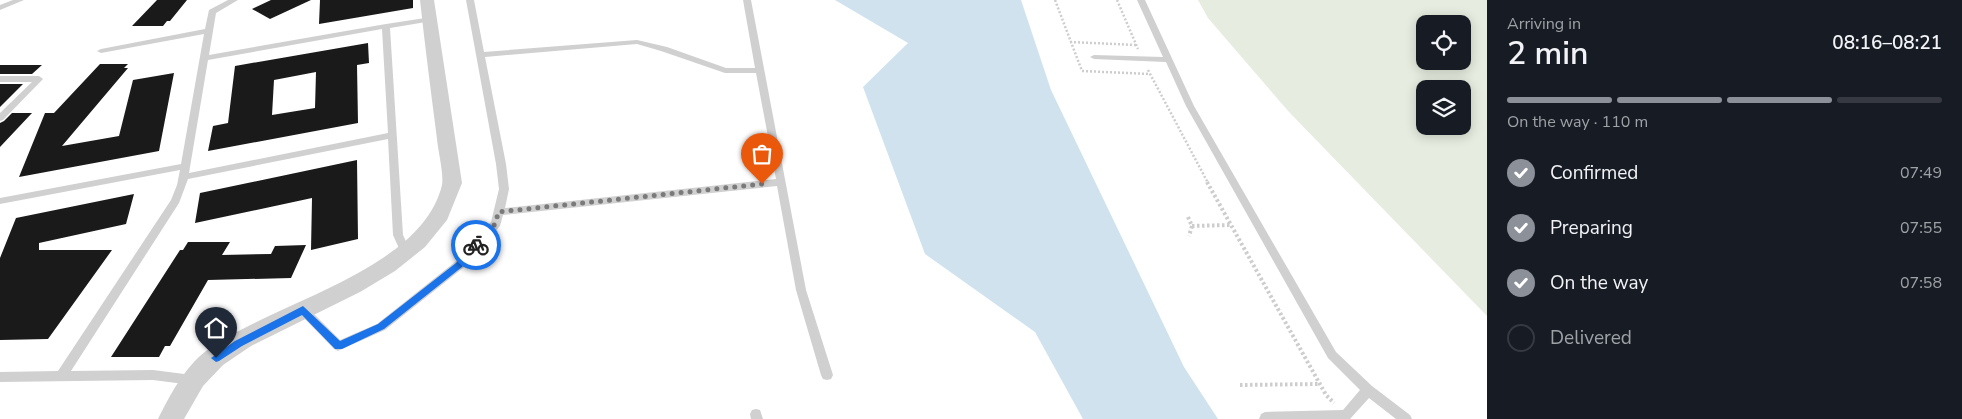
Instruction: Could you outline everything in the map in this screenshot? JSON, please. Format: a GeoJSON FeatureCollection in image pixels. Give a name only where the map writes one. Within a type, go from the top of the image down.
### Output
{"type":"FeatureCollection","features":[{"type":"Feature","properties":{"kind":"street"},"geometry":{"type":"LineString","coordinates":[[171,419],[192,380],[216,358],[238,343],[379,270],[406,252],[444,211],[452,183],[428,9]]}},
{"type":"Feature","properties":{"kind":"lane"},"geometry":{"type":"LineString","coordinates":[[0,8],[20,0]]}},
{"type":"Feature","properties":{"kind":"lane"},"geometry":{"type":"LineString","coordinates":[[61,376],[176,201],[184,177],[212,12],[234,0]]}},
{"type":"Feature","properties":{"kind":"lane"},"geometry":{"type":"LineString","coordinates":[[303,310],[338,346],[381,327],[459,265],[496,223],[504,189],[470,0]]}},
{"type":"Feature","properties":{"kind":"lane"},"geometry":{"type":"LineString","coordinates":[[747,0],[801,290],[827,374]]}},
{"type":"Feature","properties":{"kind":"lane"},"geometry":{"type":"LineString","coordinates":[[1141,0],[1190,106],[1332,354],[1368,390],[1406,419]]}},
{"type":"Feature","properties":{"kind":"lane"},"geometry":{"type":"LineString","coordinates":[[204,58],[386,26],[428,9]]}},
{"type":"Feature","properties":{"kind":"lane"},"geometry":{"type":"LineString","coordinates":[[386,26],[398,235],[406,252]]}},
{"type":"Feature","properties":{"kind":"lane"},"geometry":{"type":"LineString","coordinates":[[100,51],[209,31]]}},
{"type":"Feature","properties":{"kind":"lane"},"geometry":{"type":"LineString","coordinates":[[480,55],[637,42],[664,49],[725,70],[760,70]]}},
{"type":"Feature","properties":{"kind":"lane"},"geometry":{"type":"LineString","coordinates":[[1094,57],[1168,60]]}},
{"type":"Feature","properties":{"kind":"lane"},"geometry":{"type":"LineString","coordinates":[[0,79],[39,79],[0,118]]}},
{"type":"Feature","properties":{"kind":"lane"},"geometry":{"type":"LineString","coordinates":[[184,177],[392,135]]}},
{"type":"Feature","properties":{"kind":"lane"},"geometry":{"type":"LineString","coordinates":[[0,200],[185,166]]}},
{"type":"Feature","properties":{"kind":"lane"},"geometry":{"type":"LineString","coordinates":[[498,212],[781,182]]}},
{"type":"Feature","properties":{"kind":"lane"},"geometry":{"type":"LineString","coordinates":[[0,377],[154,375],[192,380]]}},
{"type":"Feature","properties":{"kind":"lane"},"geometry":{"type":"LineString","coordinates":[[1265,418],[1346,415],[1368,390]]}},
{"type":"Feature","properties":{"kind":"path"},"geometry":{"type":"LineString","coordinates":[[1117,0],[1143,59],[1231,225],[1326,395],[1346,415]]}},
{"type":"Feature","properties":{"kind":"path"},"geometry":{"type":"LineString","coordinates":[[1070,42],[1136,45]]}},
{"type":"Feature","properties":{"kind":"path"},"geometry":{"type":"LineString","coordinates":[[1188,217],[1192,226],[1189,236]]}},
{"type":"Feature","properties":{"kind":"path"},"geometry":{"type":"LineString","coordinates":[[1192,226],[1231,225]]}},
{"type":"Feature","properties":{"kind":"path"},"geometry":{"type":"LineString","coordinates":[[1240,385],[1320,384]]}},
{"type":"Feature","properties":{"kind":"shaded area"},"geometry":{"type":"Polygon","coordinates":[[[1198,0],[1487,0],[1487,316],[1289,112],[1208,18],[1198,0]]]}},
{"type":"Feature","properties":{"kind":"water"},"geometry":{"type":"Polygon","coordinates":[[[835,0],[1021,0],[1051,90],[1184,367],[1218,419],[1083,419],[1035,332],[925,254],[863,87],[908,43],[835,0]]]}},
{"type":"Feature","properties":{"kind":"building"},"geometry":{"type":"Polygon","coordinates":[[[157,0],[187,0],[170,21],[167,21],[163,26],[132,26],[157,0]]]}},
{"type":"Feature","properties":{"kind":"building"},"geometry":{"type":"Polygon","coordinates":[[[271,0],[311,0],[270,19],[252,9],[271,0]]]}},
{"type":"Feature","properties":{"kind":"building"},"geometry":{"type":"Polygon","coordinates":[[[320,0],[413,0],[413,8],[319,24],[320,0]]]}},
{"type":"Feature","properties":{"kind":"building"},"geometry":{"type":"Polygon","coordinates":[[[368,43],[369,63],[357,65],[358,123],[208,151],[213,126],[228,123],[235,66],[368,43]],[[316,72],[274,80],[272,115],[315,108],[316,72]]]}},
{"type":"Feature","properties":{"kind":"building"},"geometry":{"type":"Polygon","coordinates":[[[100,64],[128,64],[124,68],[128,68],[62,146],[119,136],[133,80],[174,73],[159,151],[19,177],[45,113],[54,113],[100,64]]]}},
{"type":"Feature","properties":{"kind":"building"},"geometry":{"type":"Polygon","coordinates":[[[0,65],[42,65],[32,74],[0,74],[0,65]]]}},
{"type":"Feature","properties":{"kind":"building"},"geometry":{"type":"Polygon","coordinates":[[[0,84],[23,84],[0,107],[0,84]]]}},
{"type":"Feature","properties":{"kind":"building"},"geometry":{"type":"Polygon","coordinates":[[[12,113],[32,113],[0,147],[0,123],[12,113]]]}},
{"type":"Feature","properties":{"kind":"building"},"geometry":{"type":"Polygon","coordinates":[[[357,160],[358,239],[311,250],[312,198],[195,223],[200,193],[357,160]]]}},
{"type":"Feature","properties":{"kind":"building"},"geometry":{"type":"Polygon","coordinates":[[[134,194],[126,224],[39,243],[39,250],[112,250],[48,339],[0,340],[0,258],[16,218],[134,194]]]}},
{"type":"Feature","properties":{"kind":"building"},"geometry":{"type":"Polygon","coordinates":[[[188,242],[230,242],[222,255],[271,254],[275,246],[306,245],[291,278],[208,280],[170,346],[165,346],[159,357],[111,357],[180,250],[183,250],[188,242]]]}},
{"type":"Feature","properties":{"kind":"way so far"},"geometry":{"type":"LineString","coordinates":[[476,245],[496,223],[498,212],[762,184]]}},
{"type":"Feature","properties":{"kind":"route"},"geometry":{"type":"LineString","coordinates":[[216,358],[238,343],[303,310],[338,346],[381,327],[459,265],[476,245]]}}]}
